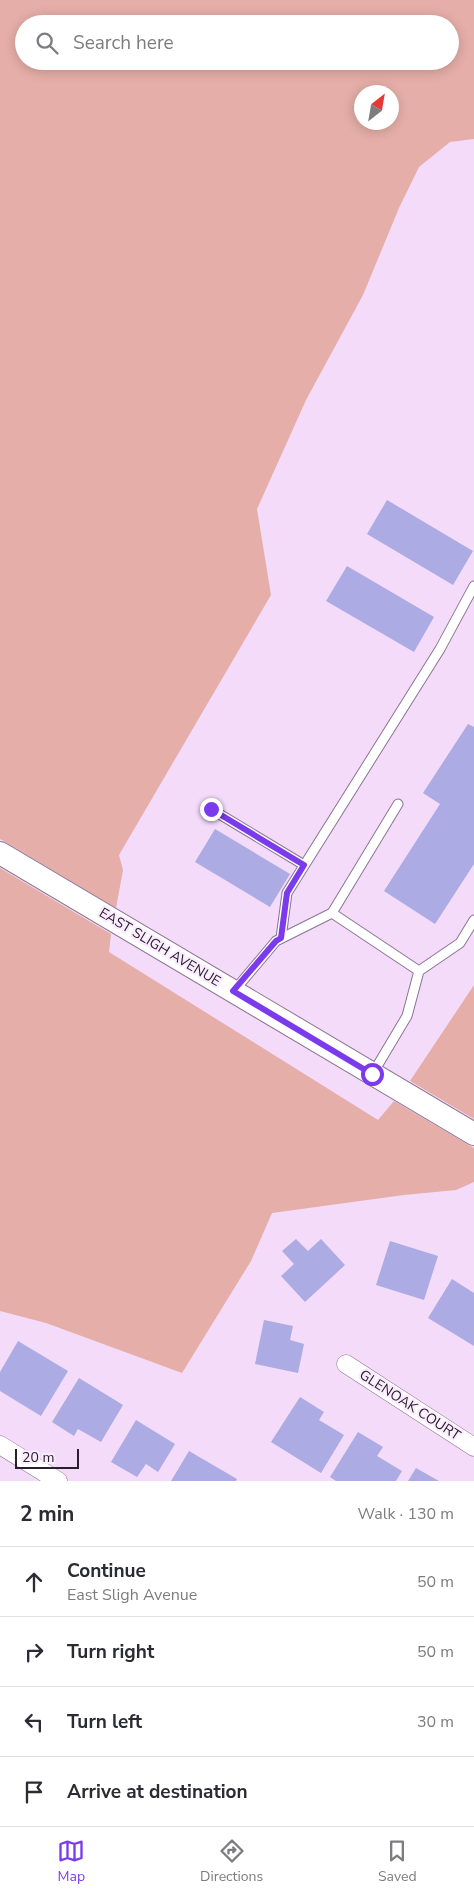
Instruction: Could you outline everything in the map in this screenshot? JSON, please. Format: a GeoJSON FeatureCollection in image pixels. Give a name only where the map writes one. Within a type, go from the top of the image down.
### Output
{"type":"FeatureCollection","features":[{"type":"Feature","properties":{"kind":"street","name":"EAST SLIGH AVENUE"},"geometry":{"type":"LineString","coordinates":[[0,853],[474,1134]]}},
{"type":"Feature","properties":{"kind":"street","name":"GLENOAK COURT"},"geometry":{"type":"LineString","coordinates":[[346,1364],[474,1447]]}},
{"type":"Feature","properties":{"kind":"street"},"geometry":{"type":"LineString","coordinates":[[0,1445],[58,1481]]}},
{"type":"Feature","properties":{"kind":"lane"},"geometry":{"type":"LineString","coordinates":[[281,938],[287,893],[440,649],[474,586]]}},
{"type":"Feature","properties":{"kind":"lane"},"geometry":{"type":"LineString","coordinates":[[233,991],[276,941],[332,914],[398,804]]}},
{"type":"Feature","properties":{"kind":"lane"},"geometry":{"type":"LineString","coordinates":[[211,809],[304,865]]}},
{"type":"Feature","properties":{"kind":"lane"},"geometry":{"type":"LineString","coordinates":[[332,914],[419,971]]}},
{"type":"Feature","properties":{"kind":"lane"},"geometry":{"type":"LineString","coordinates":[[372,1074],[407,1016],[419,971],[460,943],[474,920]]}},
{"type":"Feature","properties":{"kind":"shaded area"},"geometry":{"type":"Polygon","coordinates":[[[0,0],[474,0],[474,139],[450,142],[419,167],[399,208],[363,295],[306,400],[257,509],[271,595],[119,855],[123,870],[116,908],[0,839],[0,0]]]}},
{"type":"Feature","properties":{"kind":"shaded area"},"geometry":{"type":"Polygon","coordinates":[[[0,868],[111,934],[109,952],[378,1120],[394,1101],[474,1148],[474,1182],[456,1190],[272,1213],[251,1261],[182,1373],[46,1323],[0,1311],[0,868]]]}},
{"type":"Feature","properties":{"kind":"shaded area"},"geometry":{"type":"Polygon","coordinates":[[[474,985],[474,1119],[410,1081],[474,985]]]}},
{"type":"Feature","properties":{"kind":"building"},"geometry":{"type":"Polygon","coordinates":[[[387,500],[473,551],[453,585],[367,534],[387,500]]]}},
{"type":"Feature","properties":{"kind":"building"},"geometry":{"type":"Polygon","coordinates":[[[347,566],[434,617],[414,652],[326,601],[347,566]]]}},
{"type":"Feature","properties":{"kind":"building"},"geometry":{"type":"Polygon","coordinates":[[[468,724],[474,727],[474,864],[435,924],[384,891],[440,804],[423,793],[468,724]]]}},
{"type":"Feature","properties":{"kind":"building"},"geometry":{"type":"Polygon","coordinates":[[[215,829],[290,874],[270,907],[195,862],[215,829]]]}},
{"type":"Feature","properties":{"kind":"building"},"geometry":{"type":"Polygon","coordinates":[[[296,1239],[308,1251],[321,1239],[345,1265],[305,1302],[281,1276],[294,1264],[282,1251],[296,1239]]]}},
{"type":"Feature","properties":{"kind":"building"},"geometry":{"type":"Polygon","coordinates":[[[390,1241],[438,1256],[424,1300],[376,1285],[390,1241]]]}},
{"type":"Feature","properties":{"kind":"building"},"geometry":{"type":"Polygon","coordinates":[[[452,1279],[474,1293],[474,1346],[428,1318],[452,1279]]]}},
{"type":"Feature","properties":{"kind":"building"},"geometry":{"type":"Polygon","coordinates":[[[264,1320],[293,1326],[290,1340],[304,1344],[298,1373],[255,1364],[264,1320]]]}},
{"type":"Feature","properties":{"kind":"building"},"geometry":{"type":"Polygon","coordinates":[[[18,1341],[68,1371],[41,1416],[0,1391],[0,1372],[18,1341]]]}},
{"type":"Feature","properties":{"kind":"building"},"geometry":{"type":"Polygon","coordinates":[[[79,1378],[123,1405],[101,1442],[78,1429],[74,1436],[52,1422],[79,1378]]]}},
{"type":"Feature","properties":{"kind":"building"},"geometry":{"type":"Polygon","coordinates":[[[300,1397],[324,1412],[319,1420],[344,1435],[321,1473],[271,1442],[300,1397]]]}},
{"type":"Feature","properties":{"kind":"building"},"geometry":{"type":"Polygon","coordinates":[[[136,1420],[175,1444],[158,1472],[146,1464],[137,1477],[111,1462],[136,1420]]]}},
{"type":"Feature","properties":{"kind":"building"},"geometry":{"type":"Polygon","coordinates":[[[358,1432],[383,1447],[377,1456],[402,1471],[396,1481],[336,1481],[330,1477],[358,1432]]]}},
{"type":"Feature","properties":{"kind":"building"},"geometry":{"type":"Polygon","coordinates":[[[189,1451],[237,1479],[236,1481],[171,1481],[189,1451]]]}},
{"type":"Feature","properties":{"kind":"building"},"geometry":{"type":"Polygon","coordinates":[[[416,1468],[439,1481],[408,1481],[416,1468]]]}},
{"type":"Feature","properties":{"kind":"route"},"geometry":{"type":"LineString","coordinates":[[211,809],[304,865],[287,893],[281,938],[276,941],[233,991],[372,1074]]}}]}
